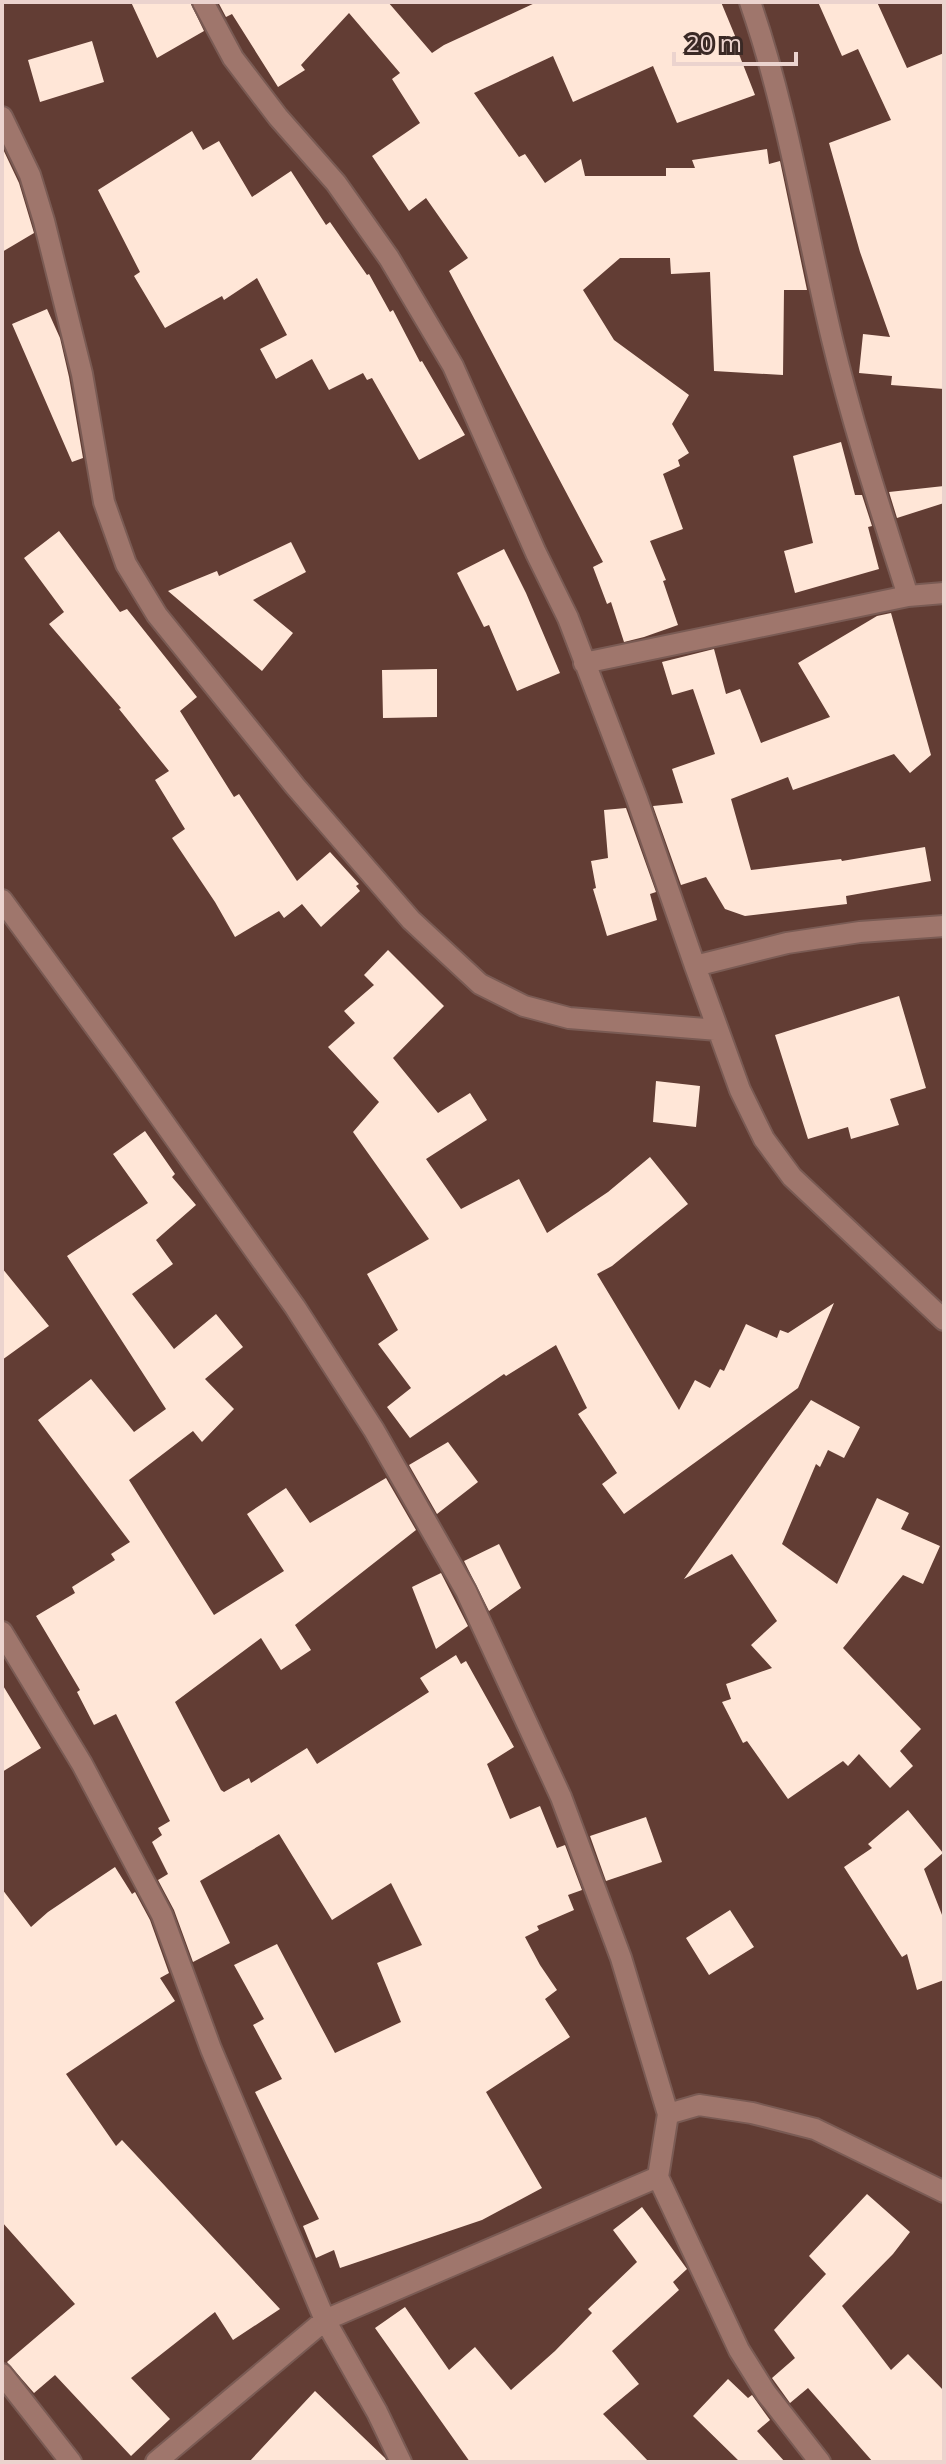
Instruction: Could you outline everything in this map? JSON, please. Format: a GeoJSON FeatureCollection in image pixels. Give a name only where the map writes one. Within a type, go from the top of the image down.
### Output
{"type":"FeatureCollection","features":[{"type":"Feature","properties":{"kind":"street"},"geometry":{"type":"LineString","coordinates":[[203,2],[233,58],[278,117],[336,183],[389,258],[445,353],[568,618],[637,799],[740,1090],[764,1139],[792,1177],[944,1320]]}},
{"type":"Feature","properties":{"kind":"street"},"geometry":{"type":"LineString","coordinates":[[750,2],[783,113],[832,339],[859,443],[908,596]]}},
{"type":"Feature","properties":{"kind":"street"},"geometry":{"type":"LineString","coordinates":[[2,117],[30,175],[44,221],[82,374],[104,502],[126,564],[157,615],[295,786],[411,920],[480,984],[524,1006],[569,1018],[718,1030]]}},
{"type":"Feature","properties":{"kind":"street"},"geometry":{"type":"LineString","coordinates":[[584,663],[908,596],[944,593]]}},
{"type":"Feature","properties":{"kind":"street"},"geometry":{"type":"LineString","coordinates":[[2,900],[295,1307],[374,1430],[466,1591],[561,1797],[621,1958],[668,2114],[658,2177],[739,2350],[766,2393],[820,2462]]}},
{"type":"Feature","properties":{"kind":"street"},"geometry":{"type":"LineString","coordinates":[[695,966],[787,943],[860,932],[944,926]]}},
{"type":"Feature","properties":{"kind":"street"},"geometry":{"type":"LineString","coordinates":[[2,1632],[82,1764],[162,1915],[211,2049],[325,2320],[377,2412],[401,2462]]}},
{"type":"Feature","properties":{"kind":"street"},"geometry":{"type":"LineString","coordinates":[[668,2114],[699,2105],[752,2113],[815,2129],[944,2192]]}},
{"type":"Feature","properties":{"kind":"street"},"geometry":{"type":"LineString","coordinates":[[156,2462],[325,2320],[658,2177]]}},
{"type":"Feature","properties":{"kind":"street"},"geometry":{"type":"LineString","coordinates":[[2,2374],[71,2462]]}},
{"type":"Feature","properties":{"kind":"building"},"geometry":{"type":"Polygon","coordinates":[[[131,2],[190,2],[204,31],[157,58],[131,2]]]}},
{"type":"Feature","properties":{"kind":"building"},"geometry":{"type":"Polygon","coordinates":[[[218,2],[388,2],[432,53],[537,2],[721,2],[755,95],[677,123],[653,66],[573,102],[553,56],[474,93],[519,157],[525,154],[545,183],[581,159],[585,176],[666,176],[666,168],[695,168],[692,160],[767,149],[769,164],[780,161],[807,290],[784,290],[783,375],[714,371],[710,272],[671,274],[670,258],[620,258],[583,290],[614,340],[689,395],[672,424],[689,453],[678,460],[680,466],[663,474],[683,529],[650,541],[666,580],[663,581],[678,625],[624,642],[611,602],[607,604],[593,567],[603,562],[449,271],[468,258],[426,198],[409,211],[372,156],[420,123],[392,79],[400,73],[349,13],[301,65],[305,70],[278,87],[232,14],[226,17],[218,2]]]}},
{"type":"Feature","properties":{"kind":"building"},"geometry":{"type":"Polygon","coordinates":[[[818,2],[877,2],[907,68],[944,53],[944,389],[891,385],[892,376],[859,373],[863,334],[890,337],[860,252],[829,143],[891,120],[858,49],[842,56],[818,2]]]}},
{"type":"Feature","properties":{"kind":"building"},"geometry":{"type":"Polygon","coordinates":[[[92,41],[104,82],[40,102],[28,60],[92,41]]]}},
{"type":"Feature","properties":{"kind":"building"},"geometry":{"type":"Polygon","coordinates":[[[192,131],[203,150],[219,141],[252,197],[291,171],[326,225],[330,222],[369,274],[390,312],[393,310],[420,362],[465,435],[419,460],[372,378],[367,380],[363,373],[329,390],[312,359],[276,379],[260,349],[287,335],[257,278],[224,300],[222,296],[165,328],[134,276],[140,272],[98,190],[192,131]]]}},
{"type":"Feature","properties":{"kind":"building"},"geometry":{"type":"Polygon","coordinates":[[[2,147],[19,183],[34,233],[2,252],[2,147]]]}},
{"type":"Feature","properties":{"kind":"building"},"geometry":{"type":"Polygon","coordinates":[[[47,309],[60,338],[83,458],[72,462],[12,324],[47,309]]]}},
{"type":"Feature","properties":{"kind":"building"},"geometry":{"type":"Polygon","coordinates":[[[841,442],[855,495],[862,495],[872,526],[868,527],[879,569],[795,593],[784,551],[813,543],[793,456],[841,442]]]}},
{"type":"Feature","properties":{"kind":"building"},"geometry":{"type":"Polygon","coordinates":[[[944,486],[944,503],[897,518],[889,492],[944,486]]]}},
{"type":"Feature","properties":{"kind":"building"},"geometry":{"type":"Polygon","coordinates":[[[59,531],[120,612],[127,609],[197,697],[180,711],[234,797],[239,794],[297,881],[330,852],[359,884],[356,886],[360,891],[321,927],[302,904],[284,918],[279,911],[235,937],[172,838],[185,829],[155,780],[169,771],[121,708],[49,624],[64,612],[24,558],[59,531]]]}},
{"type":"Feature","properties":{"kind":"building"},"geometry":{"type":"Polygon","coordinates":[[[291,542],[306,572],[253,600],[293,633],[262,671],[168,591],[217,571],[219,576],[291,542]]]}},
{"type":"Feature","properties":{"kind":"building"},"geometry":{"type":"Polygon","coordinates":[[[504,549],[560,673],[517,691],[489,625],[484,627],[457,573],[504,549]]]}},
{"type":"Feature","properties":{"kind":"building"},"geometry":{"type":"Polygon","coordinates":[[[891,613],[931,755],[910,773],[894,754],[793,790],[788,777],[731,799],[751,870],[842,861],[925,847],[931,881],[846,896],[847,904],[745,916],[725,909],[706,877],[681,885],[653,806],[683,803],[672,769],[715,754],[693,689],[672,695],[662,662],[714,649],[726,694],[740,689],[761,743],[830,717],[798,663],[877,616],[891,613]]]}},
{"type":"Feature","properties":{"kind":"building"},"geometry":{"type":"Polygon","coordinates":[[[437,669],[437,717],[383,718],[382,670],[437,669]]]}},
{"type":"Feature","properties":{"kind":"building"},"geometry":{"type":"Polygon","coordinates":[[[626,808],[656,892],[650,894],[657,920],[607,936],[593,889],[596,888],[591,861],[608,858],[604,810],[626,808]]]}},
{"type":"Feature","properties":{"kind":"building"},"geometry":{"type":"Polygon","coordinates":[[[388,950],[444,1006],[393,1058],[438,1113],[470,1093],[487,1120],[426,1159],[461,1209],[519,1179],[547,1233],[608,1192],[650,1157],[688,1204],[612,1266],[597,1274],[679,1410],[695,1380],[710,1388],[720,1369],[724,1371],[746,1324],[777,1338],[780,1330],[788,1333],[834,1303],[798,1388],[624,1514],[602,1484],[617,1473],[578,1414],[587,1408],[556,1345],[506,1376],[504,1374],[410,1438],[387,1407],[411,1388],[378,1344],[398,1330],[367,1274],[429,1239],[353,1132],[379,1102],[328,1047],[355,1023],[344,1011],[374,985],[364,975],[388,950]]]}},
{"type":"Feature","properties":{"kind":"building"},"geometry":{"type":"Polygon","coordinates":[[[899,996],[926,1088],[890,1099],[899,1125],[851,1139],[848,1127],[808,1139],[775,1035],[899,996]]]}},
{"type":"Feature","properties":{"kind":"building"},"geometry":{"type":"Polygon","coordinates":[[[656,1081],[700,1086],[696,1127],[653,1122],[656,1081]]]}},
{"type":"Feature","properties":{"kind":"building"},"geometry":{"type":"Polygon","coordinates":[[[145,1131],[175,1174],[172,1177],[196,1205],[156,1240],[173,1264],[132,1294],[174,1349],[216,1314],[243,1347],[205,1379],[234,1409],[202,1442],[193,1431],[129,1480],[214,1615],[284,1571],[247,1514],[286,1488],[310,1523],[386,1478],[416,1530],[295,1625],[311,1650],[281,1670],[261,1638],[175,1702],[221,1790],[224,1792],[249,1778],[251,1783],[307,1748],[317,1764],[429,1692],[420,1678],[456,1655],[461,1664],[466,1661],[514,1747],[487,1764],[510,1819],[540,1806],[557,1848],[565,1845],[582,1890],[568,1895],[574,1910],[537,1926],[539,1930],[525,1937],[557,1990],[545,1999],[570,2037],[486,2092],[542,2188],[482,2220],[340,2268],[334,2250],[316,2258],[303,2226],[319,2219],[255,2092],[282,2079],[253,2025],[264,2019],[234,1965],[277,1944],[335,2053],[401,2022],[377,1963],[422,1945],[391,1883],[332,1920],[279,1834],[200,1881],[230,1943],[193,1962],[174,1910],[158,1880],[168,1874],[152,1842],[162,1835],[158,1828],[170,1821],[116,1714],[94,1725],[77,1692],[80,1690],[36,1616],[75,1593],[72,1587],[115,1560],[111,1554],[130,1542],[38,1420],[91,1379],[134,1432],[166,1409],[67,1256],[148,1203],[113,1154],[145,1131]]]}},
{"type":"Feature","properties":{"kind":"building"},"geometry":{"type":"Polygon","coordinates":[[[2,1268],[49,1326],[2,1360],[2,1268]]]}},
{"type":"Feature","properties":{"kind":"building"},"geometry":{"type":"Polygon","coordinates":[[[811,1400],[860,1427],[844,1458],[828,1450],[820,1467],[816,1464],[782,1544],[837,1584],[877,1498],[909,1513],[901,1529],[940,1546],[923,1584],[903,1575],[843,1648],[921,1729],[900,1751],[913,1766],[890,1788],[859,1754],[848,1766],[843,1761],[788,1799],[747,1741],[743,1743],[722,1702],[731,1699],[726,1684],[772,1668],[751,1645],[777,1621],[732,1554],[684,1579],[811,1400]]]}},
{"type":"Feature","properties":{"kind":"building"},"geometry":{"type":"Polygon","coordinates":[[[448,1442],[478,1482],[437,1514],[409,1465],[448,1442]]]}},
{"type":"Feature","properties":{"kind":"building"},"geometry":{"type":"Polygon","coordinates":[[[499,1544],[521,1588],[489,1611],[464,1561],[499,1544]]]}},
{"type":"Feature","properties":{"kind":"building"},"geometry":{"type":"Polygon","coordinates":[[[441,1573],[468,1626],[436,1649],[412,1587],[441,1573]]]}},
{"type":"Feature","properties":{"kind":"building"},"geometry":{"type":"Polygon","coordinates":[[[2,1684],[41,1748],[2,1772],[2,1684]]]}},
{"type":"Feature","properties":{"kind":"building"},"geometry":{"type":"Polygon","coordinates":[[[908,1810],[943,1853],[924,1869],[944,1920],[944,1980],[917,1990],[907,1954],[902,1957],[844,1867],[872,1848],[868,1844],[908,1810]]]}},
{"type":"Feature","properties":{"kind":"building"},"geometry":{"type":"Polygon","coordinates":[[[646,1817],[662,1862],[606,1881],[590,1836],[646,1817]]]}},
{"type":"Feature","properties":{"kind":"building"},"geometry":{"type":"Polygon","coordinates":[[[115,1867],[132,1894],[135,1892],[150,1920],[169,1973],[160,1978],[175,2001],[66,2074],[116,2146],[122,2140],[280,2309],[233,2340],[215,2312],[131,2378],[170,2419],[131,2456],[55,2375],[34,2393],[7,2362],[75,2304],[2,2222],[2,1889],[31,1927],[115,1867]]]}},
{"type":"Feature","properties":{"kind":"building"},"geometry":{"type":"Polygon","coordinates":[[[730,1910],[754,1947],[709,1975],[686,1938],[730,1910]]]}},
{"type":"Feature","properties":{"kind":"building"},"geometry":{"type":"Polygon","coordinates":[[[867,2194],[910,2232],[842,2306],[891,2370],[908,2354],[944,2391],[944,2462],[873,2462],[808,2388],[790,2403],[772,2378],[795,2358],[774,2330],[826,2274],[809,2256],[867,2194]]]}},
{"type":"Feature","properties":{"kind":"building"},"geometry":{"type":"Polygon","coordinates":[[[642,2207],[687,2269],[673,2282],[679,2290],[612,2351],[639,2384],[603,2414],[649,2462],[470,2462],[375,2328],[405,2307],[449,2370],[475,2347],[511,2390],[555,2351],[592,2313],[588,2309],[637,2262],[613,2230],[642,2207]]]}},
{"type":"Feature","properties":{"kind":"building"},"geometry":{"type":"Polygon","coordinates":[[[728,2379],[748,2398],[752,2395],[770,2420],[757,2431],[785,2462],[740,2462],[693,2416],[728,2379]]]}},
{"type":"Feature","properties":{"kind":"building"},"geometry":{"type":"Polygon","coordinates":[[[315,2391],[385,2458],[387,2462],[249,2462],[315,2391]]]}}]}
